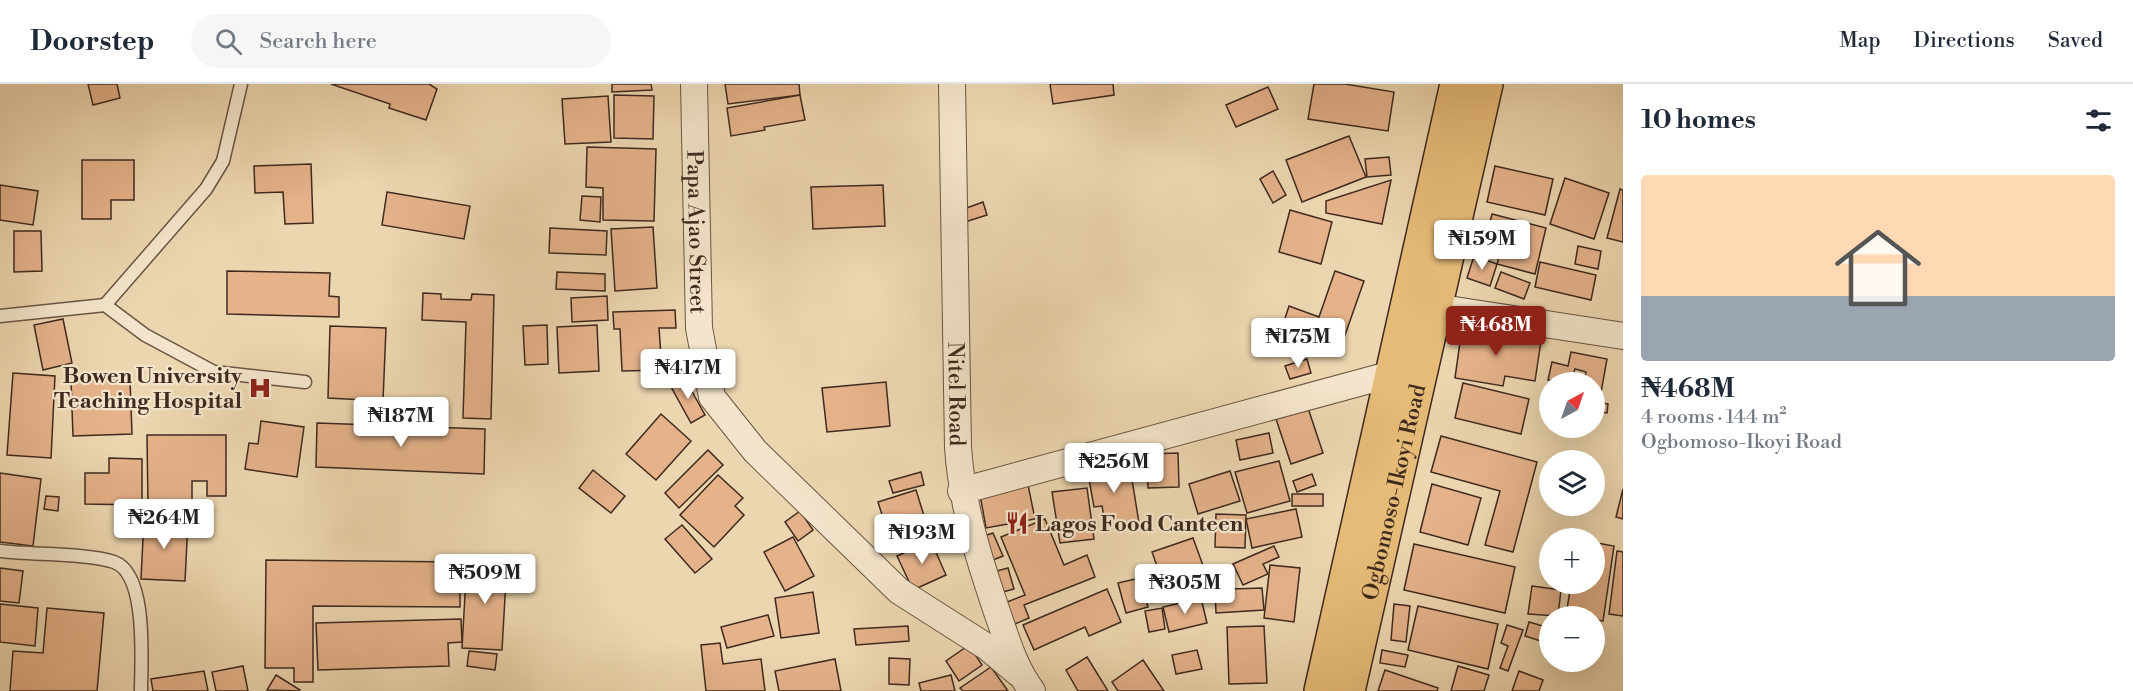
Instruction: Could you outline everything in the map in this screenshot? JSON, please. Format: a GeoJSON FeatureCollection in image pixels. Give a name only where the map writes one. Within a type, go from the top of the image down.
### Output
{"type":"FeatureCollection","features":[{"type":"Feature","properties":{"kind":"main road","name":"Ogbomoso-Ikoyi Road"},"geometry":{"type":"LineString","coordinates":[[1321,691],[1457,84]]}},
{"type":"Feature","properties":{"kind":"main road","name":"Ogbomoso-Ikoyi Road"},"geometry":{"type":"LineString","coordinates":[[1348,691],[1486,84]]}},
{"type":"Feature","properties":{"kind":"street","name":"Papa Ajao Street"},"geometry":{"type":"LineString","coordinates":[[694,84],[699,328],[712,397],[755,451],[899,591],[987,647],[1025,682]]}},
{"type":"Feature","properties":{"kind":"street","name":"Nitel Road"},"geometry":{"type":"LineString","coordinates":[[951,84],[958,447],[961,490],[979,558],[1025,682]]}},
{"type":"Feature","properties":{"kind":"street"},"geometry":{"type":"LineString","coordinates":[[1435,307],[1623,336]]}},
{"type":"Feature","properties":{"kind":"street"},"geometry":{"type":"LineString","coordinates":[[961,490],[1392,374]]}},
{"type":"Feature","properties":{"kind":"lane"},"geometry":{"type":"LineString","coordinates":[[0,316],[105,305],[207,189],[223,161],[241,84]]}},
{"type":"Feature","properties":{"kind":"lane"},"geometry":{"type":"LineString","coordinates":[[105,305],[145,335],[214,372],[305,382]]}},
{"type":"Feature","properties":{"kind":"lane"},"geometry":{"type":"LineString","coordinates":[[0,551],[99,559],[116,563],[131,576],[142,633],[141,691]]}},
{"type":"Feature","properties":{"kind":"building"},"geometry":{"type":"Polygon","coordinates":[[[88,84],[117,84],[120,98],[93,105],[88,84]]]}},
{"type":"Feature","properties":{"kind":"building"},"geometry":{"type":"Polygon","coordinates":[[[331,84],[429,84],[437,89],[426,120],[389,108],[390,104],[331,84]]]}},
{"type":"Feature","properties":{"kind":"building"},"geometry":{"type":"Polygon","coordinates":[[[612,84],[651,84],[652,90],[612,92],[612,84]]]}},
{"type":"Feature","properties":{"kind":"building"},"geometry":{"type":"Polygon","coordinates":[[[725,84],[799,84],[800,95],[728,104],[725,84]]]}},
{"type":"Feature","properties":{"kind":"building"},"geometry":{"type":"Polygon","coordinates":[[[1050,84],[1113,84],[1114,95],[1053,104],[1050,84]]]}},
{"type":"Feature","properties":{"kind":"building"},"geometry":{"type":"Polygon","coordinates":[[[1314,84],[1345,84],[1394,92],[1388,131],[1308,119],[1314,84]]]}},
{"type":"Feature","properties":{"kind":"building"},"geometry":{"type":"Polygon","coordinates":[[[1268,87],[1278,109],[1236,127],[1226,105],[1268,87]]]}},
{"type":"Feature","properties":{"kind":"building"},"geometry":{"type":"Polygon","coordinates":[[[614,95],[654,96],[653,139],[614,138],[614,95]]]}},
{"type":"Feature","properties":{"kind":"building"},"geometry":{"type":"Polygon","coordinates":[[[800,95],[805,120],[764,127],[765,130],[731,136],[727,108],[800,95]]]}},
{"type":"Feature","properties":{"kind":"building"},"geometry":{"type":"Polygon","coordinates":[[[608,96],[611,142],[565,144],[562,99],[608,96]]]}},
{"type":"Feature","properties":{"kind":"building"},"geometry":{"type":"Polygon","coordinates":[[[1349,136],[1366,177],[1302,202],[1286,160],[1349,136]]]}},
{"type":"Feature","properties":{"kind":"building"},"geometry":{"type":"Polygon","coordinates":[[[587,147],[656,149],[654,221],[603,220],[603,188],[586,187],[587,147]]]}},
{"type":"Feature","properties":{"kind":"building"},"geometry":{"type":"Polygon","coordinates":[[[1389,157],[1391,175],[1367,177],[1365,159],[1389,157]]]}},
{"type":"Feature","properties":{"kind":"building"},"geometry":{"type":"Polygon","coordinates":[[[82,160],[134,160],[134,200],[111,200],[111,219],[82,219],[82,160]]]}},
{"type":"Feature","properties":{"kind":"building"},"geometry":{"type":"Polygon","coordinates":[[[311,164],[313,223],[285,224],[283,192],[255,193],[254,166],[311,164]]]}},
{"type":"Feature","properties":{"kind":"building"},"geometry":{"type":"Polygon","coordinates":[[[1495,166],[1553,179],[1545,215],[1487,202],[1495,166]]]}},
{"type":"Feature","properties":{"kind":"building"},"geometry":{"type":"Polygon","coordinates":[[[1273,171],[1286,195],[1273,203],[1260,179],[1273,171]]]}},
{"type":"Feature","properties":{"kind":"building"},"geometry":{"type":"Polygon","coordinates":[[[1565,178],[1609,193],[1594,239],[1550,224],[1565,178]]]}},
{"type":"Feature","properties":{"kind":"building"},"geometry":{"type":"Polygon","coordinates":[[[1391,180],[1382,224],[1326,213],[1326,201],[1391,180]]]}},
{"type":"Feature","properties":{"kind":"building"},"geometry":{"type":"Polygon","coordinates":[[[0,185],[38,191],[33,225],[0,220],[0,185]]]}},
{"type":"Feature","properties":{"kind":"building"},"geometry":{"type":"Polygon","coordinates":[[[883,185],[885,226],[813,229],[811,187],[883,185]]]}},
{"type":"Feature","properties":{"kind":"building"},"geometry":{"type":"Polygon","coordinates":[[[1620,189],[1623,190],[1623,242],[1607,238],[1620,189]]]}},
{"type":"Feature","properties":{"kind":"building"},"geometry":{"type":"Polygon","coordinates":[[[387,192],[470,206],[464,239],[382,225],[387,192]]]}},
{"type":"Feature","properties":{"kind":"building"},"geometry":{"type":"Polygon","coordinates":[[[582,196],[601,197],[600,222],[580,220],[582,196]]]}},
{"type":"Feature","properties":{"kind":"building"},"geometry":{"type":"Polygon","coordinates":[[[983,202],[987,215],[965,222],[961,210],[983,202]]]}},
{"type":"Feature","properties":{"kind":"building"},"geometry":{"type":"Polygon","coordinates":[[[1290,210],[1332,222],[1321,264],[1279,252],[1290,210]]]}},
{"type":"Feature","properties":{"kind":"building"},"geometry":{"type":"Polygon","coordinates":[[[1492,214],[1546,228],[1535,274],[1497,264],[1502,246],[1485,242],[1492,214]]]}},
{"type":"Feature","properties":{"kind":"building"},"geometry":{"type":"Polygon","coordinates":[[[653,227],[657,288],[615,291],[611,229],[653,227]]]}},
{"type":"Feature","properties":{"kind":"building"},"geometry":{"type":"Polygon","coordinates":[[[550,228],[607,231],[606,255],[549,253],[550,228]]]}},
{"type":"Feature","properties":{"kind":"building"},"geometry":{"type":"Polygon","coordinates":[[[14,231],[41,231],[42,271],[14,272],[14,231]]]}},
{"type":"Feature","properties":{"kind":"building"},"geometry":{"type":"Polygon","coordinates":[[[1578,246],[1601,251],[1598,269],[1575,264],[1578,246]]]}},
{"type":"Feature","properties":{"kind":"building"},"geometry":{"type":"Polygon","coordinates":[[[1474,256],[1497,264],[1490,286],[1467,278],[1474,256]]]}},
{"type":"Feature","properties":{"kind":"building"},"geometry":{"type":"Polygon","coordinates":[[[1540,262],[1596,275],[1591,300],[1535,287],[1540,262]]]}},
{"type":"Feature","properties":{"kind":"building"},"geometry":{"type":"Polygon","coordinates":[[[227,271],[330,273],[329,296],[339,297],[339,317],[227,314],[227,271]]]}},
{"type":"Feature","properties":{"kind":"building"},"geometry":{"type":"Polygon","coordinates":[[[1335,271],[1364,281],[1338,355],[1280,334],[1289,306],[1319,317],[1335,271]]]}},
{"type":"Feature","properties":{"kind":"building"},"geometry":{"type":"Polygon","coordinates":[[[557,272],[605,274],[605,291],[556,289],[557,272]]]}},
{"type":"Feature","properties":{"kind":"building"},"geometry":{"type":"Polygon","coordinates":[[[1501,272],[1530,283],[1524,299],[1495,288],[1501,272]]]}},
{"type":"Feature","properties":{"kind":"building"},"geometry":{"type":"Polygon","coordinates":[[[423,293],[441,294],[441,299],[471,300],[472,294],[494,295],[491,419],[463,418],[466,322],[422,320],[423,293]]]}},
{"type":"Feature","properties":{"kind":"building"},"geometry":{"type":"Polygon","coordinates":[[[607,296],[608,320],[572,322],[571,298],[607,296]]]}},
{"type":"Feature","properties":{"kind":"building"},"geometry":{"type":"Polygon","coordinates":[[[675,310],[676,328],[659,328],[662,370],[622,371],[620,329],[614,329],[613,312],[675,310]]]}},
{"type":"Feature","properties":{"kind":"building"},"geometry":{"type":"Polygon","coordinates":[[[63,319],[72,363],[43,370],[34,325],[63,319]]]}},
{"type":"Feature","properties":{"kind":"building"},"geometry":{"type":"Polygon","coordinates":[[[547,325],[548,364],[525,365],[523,326],[547,325]]]}},
{"type":"Feature","properties":{"kind":"building"},"geometry":{"type":"Polygon","coordinates":[[[597,325],[599,371],[559,373],[557,327],[597,325]]]}},
{"type":"Feature","properties":{"kind":"building"},"geometry":{"type":"Polygon","coordinates":[[[330,326],[386,328],[383,401],[328,398],[330,326]]]}},
{"type":"Feature","properties":{"kind":"building"},"geometry":{"type":"Polygon","coordinates":[[[1462,328],[1541,341],[1535,381],[1505,376],[1503,386],[1455,378],[1462,328]]]}},
{"type":"Feature","properties":{"kind":"building"},"geometry":{"type":"Polygon","coordinates":[[[1571,352],[1607,359],[1605,372],[1586,372],[1575,369],[1574,372],[1550,372],[1552,362],[1568,366],[1571,352]]]}},
{"type":"Feature","properties":{"kind":"building"},"geometry":{"type":"Polygon","coordinates":[[[1307,359],[1311,373],[1290,379],[1285,366],[1307,359]]]}},
{"type":"Feature","properties":{"kind":"building"},"geometry":{"type":"Polygon","coordinates":[[[13,373],[55,376],[51,458],[7,455],[13,373]]]}},
{"type":"Feature","properties":{"kind":"building"},"geometry":{"type":"Polygon","coordinates":[[[684,377],[705,415],[691,423],[670,385],[684,377]]]}},
{"type":"Feature","properties":{"kind":"building"},"geometry":{"type":"Polygon","coordinates":[[[130,380],[132,434],[73,436],[71,381],[130,380]]]}},
{"type":"Feature","properties":{"kind":"building"},"geometry":{"type":"Polygon","coordinates":[[[886,382],[890,426],[827,432],[822,388],[886,382]]]}},
{"type":"Feature","properties":{"kind":"building"},"geometry":{"type":"Polygon","coordinates":[[[1463,383],[1529,399],[1521,434],[1455,418],[1463,383]]]}},
{"type":"Feature","properties":{"kind":"building"},"geometry":{"type":"Polygon","coordinates":[[[1605,404],[1608,404],[1607,413],[1605,413],[1605,404]]]}},
{"type":"Feature","properties":{"kind":"building"},"geometry":{"type":"Polygon","coordinates":[[[1308,408],[1323,453],[1291,464],[1276,419],[1308,408]]]}},
{"type":"Feature","properties":{"kind":"building"},"geometry":{"type":"Polygon","coordinates":[[[661,414],[691,441],[656,480],[626,454],[661,414]]]}},
{"type":"Feature","properties":{"kind":"building"},"geometry":{"type":"Polygon","coordinates":[[[261,421],[304,427],[297,477],[245,469],[249,443],[258,444],[261,421]]]}},
{"type":"Feature","properties":{"kind":"building"},"geometry":{"type":"Polygon","coordinates":[[[317,423],[485,429],[484,474],[316,467],[317,423]]]}},
{"type":"Feature","properties":{"kind":"building"},"geometry":{"type":"Polygon","coordinates":[[[1269,433],[1273,453],[1240,460],[1236,440],[1269,433]]]}},
{"type":"Feature","properties":{"kind":"building"},"geometry":{"type":"Polygon","coordinates":[[[147,435],[226,435],[226,496],[207,496],[207,481],[192,481],[192,507],[148,507],[147,435]]]}},
{"type":"Feature","properties":{"kind":"building"},"geometry":{"type":"Polygon","coordinates":[[[1441,436],[1537,462],[1513,552],[1485,545],[1500,491],[1431,472],[1441,436]]]}},
{"type":"Feature","properties":{"kind":"building"},"geometry":{"type":"Polygon","coordinates":[[[708,450],[723,465],[679,508],[665,493],[708,450]]]}},
{"type":"Feature","properties":{"kind":"building"},"geometry":{"type":"Polygon","coordinates":[[[1178,453],[1179,487],[1148,488],[1147,454],[1178,453]]]}},
{"type":"Feature","properties":{"kind":"building"},"geometry":{"type":"Polygon","coordinates":[[[109,458],[142,459],[142,505],[85,504],[85,473],[109,473],[109,458]]]}},
{"type":"Feature","properties":{"kind":"building"},"geometry":{"type":"Polygon","coordinates":[[[1129,461],[1139,523],[1106,528],[1102,506],[1094,507],[1087,468],[1129,461]]]}},
{"type":"Feature","properties":{"kind":"building"},"geometry":{"type":"Polygon","coordinates":[[[1279,461],[1290,501],[1247,513],[1235,472],[1279,461]]]}},
{"type":"Feature","properties":{"kind":"building"},"geometry":{"type":"Polygon","coordinates":[[[593,470],[625,496],[611,513],[579,488],[593,470]]]}},
{"type":"Feature","properties":{"kind":"building"},"geometry":{"type":"Polygon","coordinates":[[[1230,471],[1240,501],[1198,514],[1189,484],[1230,471]]]}},
{"type":"Feature","properties":{"kind":"building"},"geometry":{"type":"Polygon","coordinates":[[[921,472],[924,485],[893,493],[889,481],[921,472]]]}},
{"type":"Feature","properties":{"kind":"building"},"geometry":{"type":"Polygon","coordinates":[[[0,473],[41,479],[33,546],[0,542],[0,473]]]}},
{"type":"Feature","properties":{"kind":"building"},"geometry":{"type":"Polygon","coordinates":[[[1312,474],[1316,485],[1297,492],[1293,481],[1312,474]]]}},
{"type":"Feature","properties":{"kind":"building"},"geometry":{"type":"Polygon","coordinates":[[[718,475],[743,498],[735,506],[744,515],[714,547],[680,515],[718,475]]]}},
{"type":"Feature","properties":{"kind":"building"},"geometry":{"type":"Polygon","coordinates":[[[1027,480],[1035,519],[986,528],[979,489],[1027,480]]]}},
{"type":"Feature","properties":{"kind":"building"},"geometry":{"type":"Polygon","coordinates":[[[1432,484],[1481,498],[1468,545],[1420,532],[1432,484]]]}},
{"type":"Feature","properties":{"kind":"building"},"geometry":{"type":"Polygon","coordinates":[[[1087,488],[1094,539],[1060,543],[1052,492],[1087,488]]]}},
{"type":"Feature","properties":{"kind":"building"},"geometry":{"type":"Polygon","coordinates":[[[1623,489],[1623,519],[1616,517],[1623,489]]]}},
{"type":"Feature","properties":{"kind":"building"},"geometry":{"type":"Polygon","coordinates":[[[916,490],[930,535],[892,547],[878,502],[916,490]]]}},
{"type":"Feature","properties":{"kind":"building"},"geometry":{"type":"Polygon","coordinates":[[[1292,494],[1323,494],[1323,506],[1292,506],[1292,494]]]}},
{"type":"Feature","properties":{"kind":"building"},"geometry":{"type":"Polygon","coordinates":[[[46,496],[59,497],[58,511],[44,509],[46,496]]]}},
{"type":"Feature","properties":{"kind":"building"},"geometry":{"type":"Polygon","coordinates":[[[1296,509],[1302,537],[1252,548],[1246,519],[1296,509]]]}},
{"type":"Feature","properties":{"kind":"building"},"geometry":{"type":"Polygon","coordinates":[[[800,511],[813,530],[798,541],[785,522],[800,511]]]}},
{"type":"Feature","properties":{"kind":"building"},"geometry":{"type":"Polygon","coordinates":[[[1216,514],[1246,515],[1245,548],[1215,547],[1216,514]]]}},
{"type":"Feature","properties":{"kind":"building"},"geometry":{"type":"Polygon","coordinates":[[[144,519],[188,521],[185,581],[141,579],[144,519]]]}},
{"type":"Feature","properties":{"kind":"building"},"geometry":{"type":"Polygon","coordinates":[[[1045,519],[1064,565],[1087,555],[1095,577],[1024,605],[1029,618],[1010,626],[1002,604],[1025,595],[1001,537],[1045,519]]]}},
{"type":"Feature","properties":{"kind":"building"},"geometry":{"type":"Polygon","coordinates":[[[682,525],[712,559],[695,573],[665,539],[682,525]]]}},
{"type":"Feature","properties":{"kind":"building"},"geometry":{"type":"Polygon","coordinates":[[[993,533],[1003,556],[988,562],[978,538],[993,533]]]}},
{"type":"Feature","properties":{"kind":"building"},"geometry":{"type":"Polygon","coordinates":[[[793,537],[814,576],[785,591],[764,552],[793,537]]]}},
{"type":"Feature","properties":{"kind":"building"},"geometry":{"type":"Polygon","coordinates":[[[1193,538],[1209,582],[1168,597],[1152,552],[1193,538]]]}},
{"type":"Feature","properties":{"kind":"building"},"geometry":{"type":"Polygon","coordinates":[[[931,541],[946,575],[913,590],[897,556],[931,541]]]}},
{"type":"Feature","properties":{"kind":"building"},"geometry":{"type":"Polygon","coordinates":[[[1414,544],[1515,567],[1505,613],[1404,590],[1414,544]]]}},
{"type":"Feature","properties":{"kind":"building"},"geometry":{"type":"Polygon","coordinates":[[[1605,544],[1614,546],[1605,607],[1567,606],[1569,594],[1605,594],[1605,544]]]}},
{"type":"Feature","properties":{"kind":"building"},"geometry":{"type":"Polygon","coordinates":[[[1274,546],[1279,557],[1263,564],[1268,574],[1243,585],[1233,564],[1274,546]]]}},
{"type":"Feature","properties":{"kind":"building"},"geometry":{"type":"Polygon","coordinates":[[[1617,551],[1623,552],[1623,616],[1609,614],[1617,551]]]}},
{"type":"Feature","properties":{"kind":"building"},"geometry":{"type":"Polygon","coordinates":[[[266,560],[460,562],[460,607],[313,606],[313,682],[294,682],[294,668],[265,668],[266,560]]]}},
{"type":"Feature","properties":{"kind":"building"},"geometry":{"type":"Polygon","coordinates":[[[467,560],[507,562],[502,650],[462,648],[467,560]]]}},
{"type":"Feature","properties":{"kind":"building"},"geometry":{"type":"Polygon","coordinates":[[[1270,565],[1300,568],[1294,622],[1264,618],[1270,565]]]}},
{"type":"Feature","properties":{"kind":"building"},"geometry":{"type":"Polygon","coordinates":[[[1232,566],[1232,589],[1262,588],[1264,610],[1216,613],[1214,567],[1232,566]]]}},
{"type":"Feature","properties":{"kind":"building"},"geometry":{"type":"Polygon","coordinates":[[[0,568],[23,571],[19,603],[0,601],[0,568]]]}},
{"type":"Feature","properties":{"kind":"building"},"geometry":{"type":"Polygon","coordinates":[[[1008,568],[1014,589],[999,593],[993,572],[1008,568]]]}},
{"type":"Feature","properties":{"kind":"building"},"geometry":{"type":"Polygon","coordinates":[[[1140,578],[1148,607],[1126,613],[1118,583],[1140,578]]]}},
{"type":"Feature","properties":{"kind":"building"},"geometry":{"type":"Polygon","coordinates":[[[1532,586],[1539,587],[1539,594],[1561,594],[1559,606],[1539,606],[1539,615],[1528,614],[1532,586]]]}},
{"type":"Feature","properties":{"kind":"building"},"geometry":{"type":"Polygon","coordinates":[[[1107,589],[1121,622],[1089,636],[1085,627],[1034,650],[1023,625],[1107,589]]]}},
{"type":"Feature","properties":{"kind":"building"},"geometry":{"type":"Polygon","coordinates":[[[813,592],[819,633],[781,638],[775,598],[813,592]]]}},
{"type":"Feature","properties":{"kind":"building"},"geometry":{"type":"Polygon","coordinates":[[[1201,598],[1207,623],[1169,632],[1163,607],[1201,598]]]}},
{"type":"Feature","properties":{"kind":"building"},"geometry":{"type":"Polygon","coordinates":[[[0,604],[38,608],[35,646],[0,642],[0,604]]]}},
{"type":"Feature","properties":{"kind":"building"},"geometry":{"type":"Polygon","coordinates":[[[1394,604],[1410,606],[1406,642],[1391,640],[1394,604]]]}},
{"type":"Feature","properties":{"kind":"building"},"geometry":{"type":"Polygon","coordinates":[[[1418,606],[1498,624],[1488,669],[1408,650],[1418,606]]]}},
{"type":"Feature","properties":{"kind":"building"},"geometry":{"type":"Polygon","coordinates":[[[47,608],[104,613],[97,691],[10,691],[13,651],[43,653],[47,608]]]}},
{"type":"Feature","properties":{"kind":"building"},"geometry":{"type":"Polygon","coordinates":[[[1162,608],[1165,629],[1149,632],[1145,611],[1162,608]]]}},
{"type":"Feature","properties":{"kind":"building"},"geometry":{"type":"Polygon","coordinates":[[[768,615],[774,636],[727,648],[721,627],[768,615]]]}},
{"type":"Feature","properties":{"kind":"building"},"geometry":{"type":"Polygon","coordinates":[[[461,619],[462,642],[448,643],[449,666],[318,670],[316,623],[461,619]]]}},
{"type":"Feature","properties":{"kind":"building"},"geometry":{"type":"Polygon","coordinates":[[[1529,622],[1539,625],[1539,640],[1525,636],[1529,622]]]}},
{"type":"Feature","properties":{"kind":"building"},"geometry":{"type":"Polygon","coordinates":[[[1507,625],[1523,630],[1508,671],[1500,668],[1508,646],[1501,643],[1507,625]]]}},
{"type":"Feature","properties":{"kind":"building"},"geometry":{"type":"Polygon","coordinates":[[[908,626],[909,641],[856,645],[854,629],[908,626]]]}},
{"type":"Feature","properties":{"kind":"building"},"geometry":{"type":"Polygon","coordinates":[[[1264,626],[1267,683],[1229,684],[1227,627],[1264,626]]]}},
{"type":"Feature","properties":{"kind":"building"},"geometry":{"type":"Polygon","coordinates":[[[720,643],[723,664],[761,659],[765,691],[706,691],[701,645],[720,643]]]}},
{"type":"Feature","properties":{"kind":"building"},"geometry":{"type":"Polygon","coordinates":[[[969,645],[982,665],[959,681],[946,661],[969,645]]]}},
{"type":"Feature","properties":{"kind":"building"},"geometry":{"type":"Polygon","coordinates":[[[1197,650],[1202,669],[1176,674],[1172,655],[1197,650]]]}},
{"type":"Feature","properties":{"kind":"building"},"geometry":{"type":"Polygon","coordinates":[[[1382,650],[1408,655],[1405,667],[1380,663],[1382,650]]]}},
{"type":"Feature","properties":{"kind":"building"},"geometry":{"type":"Polygon","coordinates":[[[469,651],[497,654],[495,670],[467,666],[469,651]]]}},
{"type":"Feature","properties":{"kind":"building"},"geometry":{"type":"Polygon","coordinates":[[[1087,657],[1108,691],[1078,691],[1066,670],[1087,657]]]}},
{"type":"Feature","properties":{"kind":"building"},"geometry":{"type":"Polygon","coordinates":[[[889,658],[910,659],[909,685],[889,684],[889,658]]]}},
{"type":"Feature","properties":{"kind":"building"},"geometry":{"type":"Polygon","coordinates":[[[835,659],[841,691],[779,691],[775,671],[835,659]]]}},
{"type":"Feature","properties":{"kind":"building"},"geometry":{"type":"Polygon","coordinates":[[[1143,660],[1164,691],[1118,691],[1112,682],[1143,660]]]}},
{"type":"Feature","properties":{"kind":"building"},"geometry":{"type":"Polygon","coordinates":[[[243,666],[248,691],[216,691],[212,672],[243,666]]]}},
{"type":"Feature","properties":{"kind":"building"},"geometry":{"type":"Polygon","coordinates":[[[1458,666],[1489,675],[1484,691],[1451,691],[1458,666]]]}},
{"type":"Feature","properties":{"kind":"building"},"geometry":{"type":"Polygon","coordinates":[[[991,667],[1008,691],[963,691],[960,688],[991,667]]]}},
{"type":"Feature","properties":{"kind":"building"},"geometry":{"type":"Polygon","coordinates":[[[1385,670],[1438,688],[1437,691],[1378,691],[1385,670]]]}},
{"type":"Feature","properties":{"kind":"building"},"geometry":{"type":"Polygon","coordinates":[[[204,671],[208,691],[153,691],[151,679],[204,671]]]}},
{"type":"Feature","properties":{"kind":"building"},"geometry":{"type":"Polygon","coordinates":[[[1519,671],[1543,680],[1539,691],[1512,691],[1519,671]]]}},
{"type":"Feature","properties":{"kind":"building"},"geometry":{"type":"Polygon","coordinates":[[[276,675],[300,690],[267,690],[276,675]]]}},
{"type":"Feature","properties":{"kind":"building"},"geometry":{"type":"Polygon","coordinates":[[[951,675],[955,691],[921,691],[919,683],[951,675]]]}},
{"type":"Feature","properties":{"kind":"place","name":"Bowen University Teaching Hospital"},"geometry":{"type":"Point","coordinates":[260,388]}},
{"type":"Feature","properties":{"kind":"place","name":"Lagos Food Canteen"},"geometry":{"type":"Point","coordinates":[1017,523]}}]}
